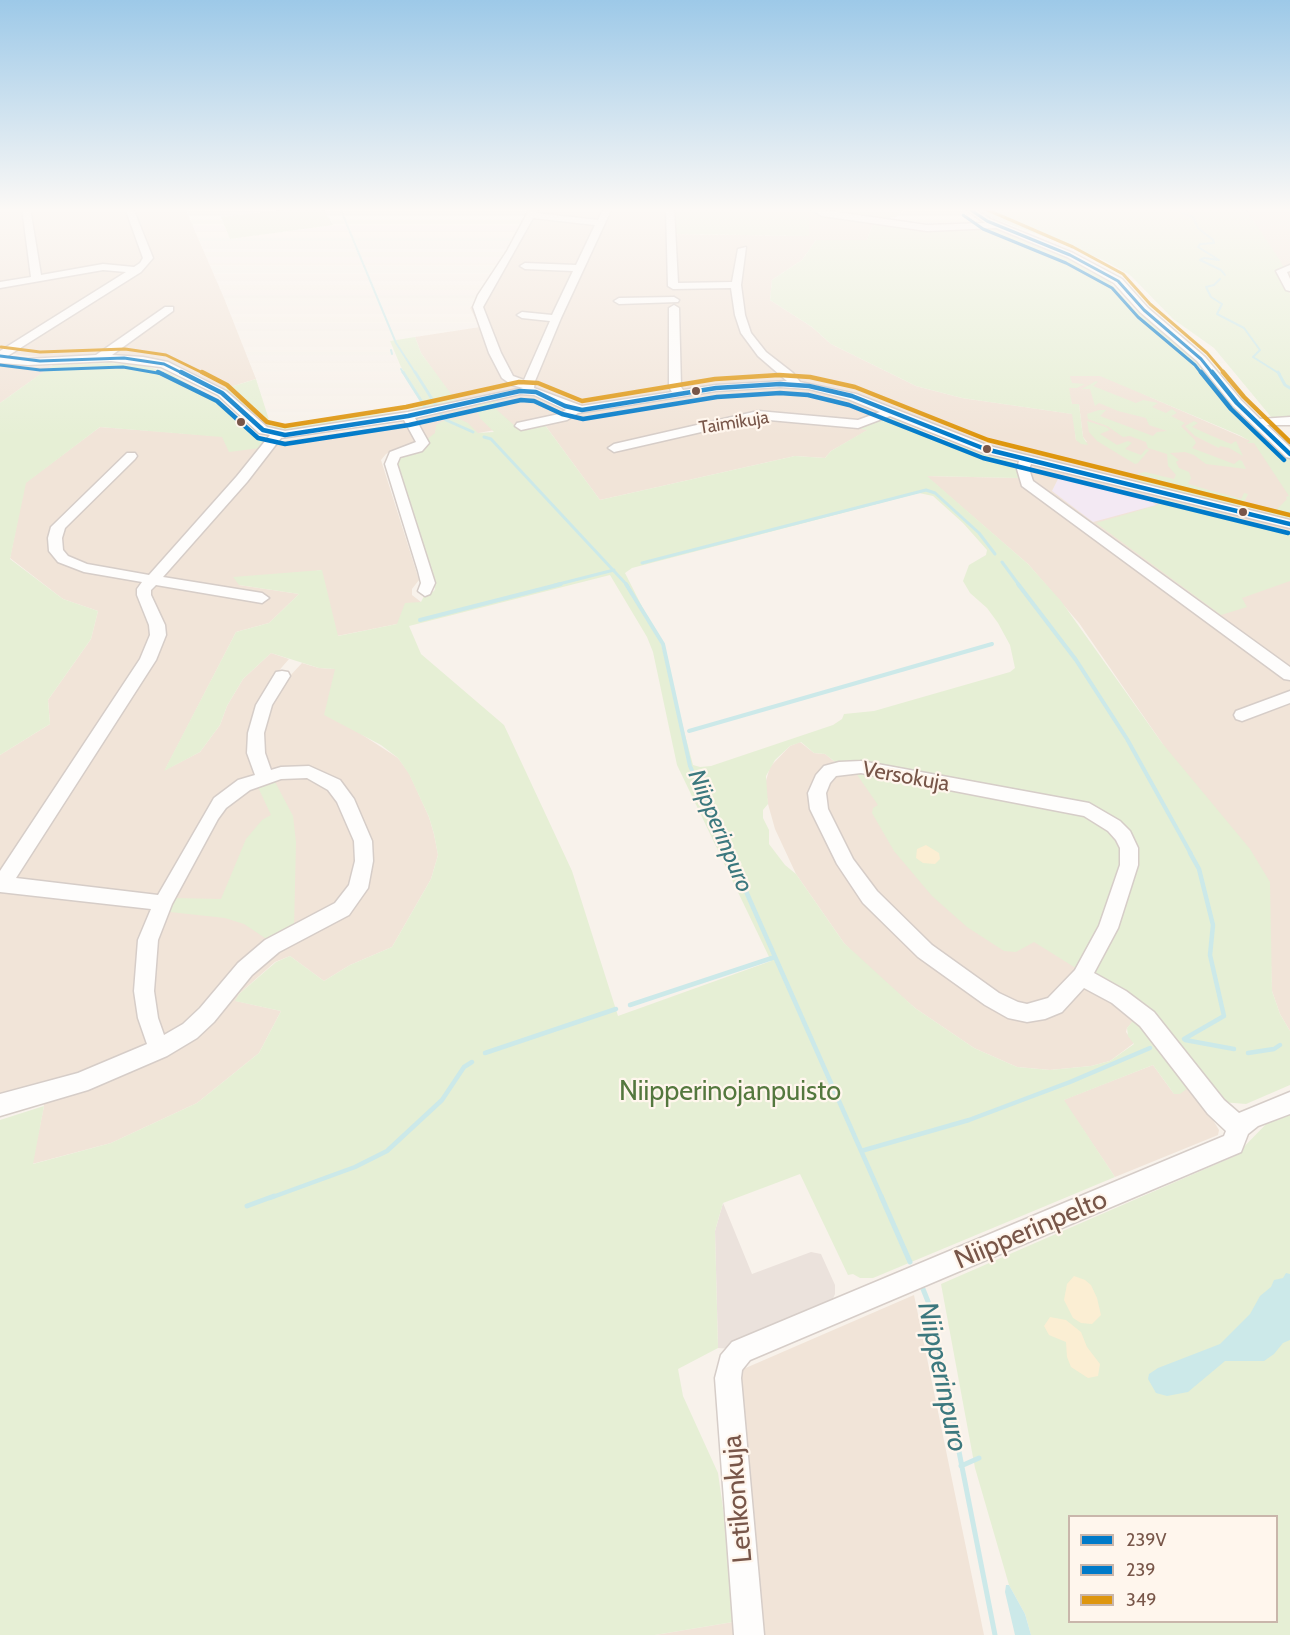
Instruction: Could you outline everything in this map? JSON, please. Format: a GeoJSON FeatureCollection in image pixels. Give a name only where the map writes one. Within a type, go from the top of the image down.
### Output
{"type":"FeatureCollection","features":[{"type":"Feature","properties":{"kind":"street"},"geometry":{"type":"LineString","coordinates":[[0,357],[115,284]]}},
{"type":"Feature","properties":{"kind":"street"},"geometry":{"type":"LineString","coordinates":[[491,284],[478,307],[495,353],[508,378],[575,409],[593,409],[726,387],[796,385],[840,392],[971,444],[1290,524]]}},
{"type":"Feature","properties":{"kind":"street"},"geometry":{"type":"LineString","coordinates":[[529,388],[572,284]]}},
{"type":"Feature","properties":{"kind":"street"},"geometry":{"type":"LineString","coordinates":[[673,284],[735,285],[740,315],[746,333],[762,354],[789,375],[796,385]]}},
{"type":"Feature","properties":{"kind":"street"},"geometry":{"type":"LineString","coordinates":[[1122,284],[1144,310],[1201,359],[1237,404],[1290,454]]}},
{"type":"Feature","properties":{"kind":"street"},"geometry":{"type":"LineString","coordinates":[[619,301],[674,304],[675,387],[679,393]]}},
{"type":"Feature","properties":{"kind":"street"},"geometry":{"type":"LineString","coordinates":[[100,358],[169,309]]}},
{"type":"Feature","properties":{"kind":"street"},"geometry":{"type":"LineString","coordinates":[[522,315],[556,318]]}},
{"type":"Feature","properties":{"kind":"street"},"geometry":{"type":"LineString","coordinates":[[0,357],[40,361],[100,358],[148,360],[183,372],[222,393],[263,430],[277,434],[293,434],[408,416],[529,388]]}},
{"type":"Feature","properties":{"kind":"street"},"geometry":{"type":"LineString","coordinates":[[521,426],[563,417],[575,409]]}},
{"type":"Feature","properties":{"kind":"street","name":"Taimikuja"},"geometry":{"type":"LineString","coordinates":[[614,448],[758,415],[858,424],[889,412]]}},
{"type":"Feature","properties":{"kind":"street"},"geometry":{"type":"LineString","coordinates":[[408,416],[423,443],[418,448],[394,455],[391,464],[425,571],[428,583],[425,591]]}},
{"type":"Feature","properties":{"kind":"street"},"geometry":{"type":"LineString","coordinates":[[1258,423],[1269,425],[1288,421]]}},
{"type":"Feature","properties":{"kind":"street"},"geometry":{"type":"LineString","coordinates":[[163,903],[1,884],[148,660],[158,635],[144,589],[242,479],[277,434]]}},
{"type":"Feature","properties":{"kind":"street"},"geometry":{"type":"LineString","coordinates":[[131,456],[58,527],[55,538],[56,551],[69,564],[84,568],[262,598]]}},
{"type":"Feature","properties":{"kind":"street"},"geometry":{"type":"LineString","coordinates":[[1026,459],[1023,468],[1027,483],[1290,675]]}},
{"type":"Feature","properties":{"kind":"street"},"geometry":{"type":"LineString","coordinates":[[264,777],[256,753],[256,733],[264,705],[282,676]]}},
{"type":"Feature","properties":{"kind":"street"},"geometry":{"type":"LineString","coordinates":[[1242,715],[1290,697]]}},
{"type":"Feature","properties":{"kind":"street","name":"Versokuja"},"geometry":{"type":"LineString","coordinates":[[861,766],[1089,810],[1114,826],[1124,836],[1129,848],[1129,865],[1108,928],[1082,976],[1054,1005],[1038,1012],[1027,1013],[1015,1011],[992,999],[948,969],[900,929],[870,897],[846,864],[819,809],[817,793],[822,780],[830,771],[838,768],[861,766]]}},
{"type":"Feature","properties":{"kind":"street"},"geometry":{"type":"LineString","coordinates":[[0,1105],[80,1083],[159,1049],[190,1031],[207,1015],[230,985],[272,946],[336,913],[358,888],[362,873],[363,841],[345,799],[334,785],[322,777],[309,772],[291,772],[264,777],[244,785],[220,803],[163,903],[148,940],[144,992],[148,1017],[159,1049]]}},
{"type":"Feature","properties":{"kind":"street"},"geometry":{"type":"LineString","coordinates":[[1082,976],[1119,997],[1147,1019],[1216,1107],[1239,1127]]}},
{"type":"Feature","properties":{"kind":"street","name":"Niipperinpelto"},"geometry":{"type":"LineString","coordinates":[[730,1364],[741,1351],[1233,1144],[1239,1127],[1250,1118],[1290,1103]]}},
{"type":"Feature","properties":{"kind":"street","name":"Letikonkuja"},"geometry":{"type":"LineString","coordinates":[[730,1364],[728,1378],[730,1411],[749,1635]]}},
{"type":"Feature","properties":{"kind":"shaded area"},"geometry":{"type":"Polygon","coordinates":[[[0,284],[218,284],[256,379],[224,389],[177,365],[152,359],[125,356],[49,358],[18,355],[0,349],[0,284]]]}},
{"type":"Feature","properties":{"kind":"shaded area"},"geometry":{"type":"Polygon","coordinates":[[[489,284],[772,284],[770,300],[812,327],[831,344],[916,386],[962,398],[1073,414],[1076,440],[1087,442],[1083,437],[1079,405],[1072,404],[1063,376],[1080,373],[1108,376],[1251,441],[1290,438],[1290,1031],[1280,1014],[1272,991],[1270,938],[1162,743],[1079,623],[1028,564],[926,476],[1018,478],[1024,475],[1024,464],[958,444],[885,416],[868,430],[831,451],[825,458],[795,456],[600,500],[542,421],[395,449],[381,460],[419,580],[412,589],[412,595],[421,602],[397,624],[337,636],[321,570],[239,585],[299,594],[269,623],[236,632],[165,770],[200,752],[220,725],[227,706],[243,679],[271,653],[289,659],[276,674],[288,678],[302,663],[319,668],[335,669],[361,734],[398,758],[409,773],[429,817],[434,834],[438,855],[431,879],[392,947],[350,965],[324,981],[290,956],[275,962],[239,994],[236,1001],[281,1011],[259,1053],[197,1103],[111,1143],[32,1164],[44,1106],[36,1083],[0,1097],[0,755],[50,724],[48,700],[91,639],[98,611],[63,599],[10,558],[25,483],[100,427],[283,441],[383,427],[460,409],[421,353],[415,337],[480,327],[470,308],[483,295],[489,284]]]}},
{"type":"Feature","properties":{"kind":"shaded area"},"geometry":{"type":"Polygon","coordinates":[[[1285,284],[1290,284],[1290,294],[1285,284]]]}},
{"type":"Feature","properties":{"kind":"shaded area"},"geometry":{"type":"Polygon","coordinates":[[[0,365],[21,367],[52,366],[0,403],[0,365]]]}},
{"type":"Feature","properties":{"kind":"shaded area"},"geometry":{"type":"Polygon","coordinates":[[[1060,475],[1146,496],[1156,505],[1093,522],[1052,491],[1060,475]]]}},
{"type":"Feature","properties":{"kind":"shaded area"},"geometry":{"type":"Polygon","coordinates":[[[800,742],[814,753],[825,754],[839,765],[850,765],[1103,983],[1127,1000],[1210,1115],[1219,1130],[1218,1135],[1115,1177],[1063,1100],[1153,1065],[1174,1094],[1137,1017],[1126,1032],[1134,1043],[1110,1061],[1091,1066],[1050,1070],[1017,1067],[974,1048],[915,1008],[864,964],[844,943],[796,874],[775,829],[765,784],[770,767],[790,746],[800,742]]]}},
{"type":"Feature","properties":{"kind":"shaded area"},"geometry":{"type":"Polygon","coordinates":[[[723,1203],[752,1274],[811,1252],[821,1254],[835,1285],[832,1301],[732,1349],[718,1348],[715,1231],[723,1203]]]}},
{"type":"Feature","properties":{"kind":"shaded area"},"geometry":{"type":"Polygon","coordinates":[[[914,1295],[984,1635],[655,1635],[739,1621],[760,1615],[741,1370],[914,1295]]]}},
{"type":"Feature","properties":{"kind":"green space"},"geometry":{"type":"Polygon","coordinates":[[[772,284],[1112,284],[1136,311],[1169,337],[1212,377],[1290,457],[1290,520],[1271,515],[1264,510],[1264,507],[1275,511],[1289,496],[1254,443],[1247,443],[1250,441],[1239,435],[1100,376],[1070,376],[1072,383],[1085,384],[1077,388],[1069,388],[1072,404],[1079,404],[1083,437],[1088,445],[1081,444],[1076,440],[1072,414],[962,398],[916,386],[831,344],[812,327],[770,300],[772,284]]]}},
{"type":"Feature","properties":{"kind":"green space"},"geometry":{"type":"Polygon","coordinates":[[[1139,284],[1285,284],[1290,294],[1290,416],[1272,418],[1214,348],[1173,319],[1139,284]]]}},
{"type":"Feature","properties":{"kind":"green space"},"geometry":{"type":"Polygon","coordinates":[[[415,337],[421,353],[457,402],[407,411],[425,405],[401,367],[390,341],[415,337]]]}},
{"type":"Feature","properties":{"kind":"green space"},"geometry":{"type":"Polygon","coordinates":[[[108,363],[142,365],[169,373],[215,399],[254,435],[270,440],[260,448],[229,452],[222,437],[100,427],[26,483],[10,559],[63,599],[98,611],[91,639],[48,700],[50,724],[0,755],[0,403],[53,365],[108,363]]]}},
{"type":"Feature","properties":{"kind":"green space"},"geometry":{"type":"Polygon","coordinates":[[[256,379],[271,426],[404,411],[285,432],[268,426],[259,415],[256,416],[224,389],[256,379]]]}},
{"type":"Feature","properties":{"kind":"green space"},"geometry":{"type":"Polygon","coordinates":[[[1098,382],[1093,386],[1136,403],[1143,400],[1158,403],[1152,407],[1166,413],[1172,409],[1177,413],[1171,416],[1185,423],[1181,426],[1194,439],[1196,443],[1192,448],[1234,464],[1239,460],[1242,461],[1246,469],[1206,464],[1194,455],[1185,452],[1170,453],[1179,460],[1176,462],[1179,468],[1189,472],[1191,478],[1188,484],[1241,499],[1244,493],[1248,494],[1244,502],[1260,510],[1213,502],[1136,481],[1136,478],[1156,482],[1157,479],[1137,474],[1145,472],[1174,479],[1176,475],[1168,466],[1167,454],[1148,448],[1146,442],[1130,436],[1123,437],[1107,426],[1088,419],[1087,414],[1106,410],[1100,416],[1153,436],[1157,432],[1167,431],[1149,425],[1146,418],[1118,411],[1099,403],[1095,406],[1090,389],[1082,389],[1098,382]]]}},
{"type":"Feature","properties":{"kind":"green space","name":"Niipperinojanpuisto"},"geometry":{"type":"Polygon","coordinates":[[[496,400],[497,410],[515,426],[542,421],[600,500],[795,456],[825,458],[831,451],[867,430],[861,429],[862,426],[885,416],[946,441],[1018,464],[1018,478],[927,476],[1028,564],[1061,601],[1162,743],[1250,849],[1270,882],[1272,991],[1280,1014],[1290,1031],[1290,1085],[1246,1104],[1222,1102],[1211,1093],[1159,1026],[1127,1000],[1034,942],[1016,952],[1004,951],[967,927],[932,896],[894,851],[872,813],[873,808],[878,805],[851,766],[839,765],[825,754],[814,753],[801,742],[790,746],[775,760],[766,776],[768,804],[763,810],[763,818],[769,830],[769,844],[785,865],[796,874],[844,943],[915,1008],[974,1048],[1017,1067],[1050,1070],[1091,1066],[1110,1061],[1134,1044],[1128,1036],[1127,1028],[1137,1016],[1148,1036],[1188,1088],[1180,1094],[1174,1094],[1153,1065],[1064,1100],[1115,1177],[873,1278],[848,1275],[800,1174],[723,1203],[715,1231],[718,1348],[678,1369],[683,1396],[718,1473],[739,1621],[655,1635],[0,1635],[0,1120],[44,1106],[33,1164],[111,1143],[197,1103],[259,1053],[281,1011],[235,1001],[239,994],[276,962],[290,956],[324,981],[350,965],[392,947],[431,879],[438,855],[434,834],[429,817],[409,774],[398,758],[381,745],[324,715],[335,669],[319,668],[271,653],[243,679],[227,706],[220,725],[200,752],[164,771],[236,632],[269,623],[299,594],[239,585],[233,577],[322,570],[338,636],[397,624],[405,603],[421,602],[424,596],[434,591],[394,461],[401,454],[425,445],[426,440],[435,433],[436,425],[443,421],[459,419],[468,423],[478,433],[494,432],[480,418],[477,410],[478,404],[496,400]],[[919,493],[632,568],[625,573],[661,644],[693,765],[711,766],[833,725],[842,719],[844,714],[874,711],[1010,672],[1015,668],[1010,645],[998,623],[987,608],[970,593],[963,581],[969,565],[986,555],[987,550],[963,523],[933,496],[919,493]],[[610,575],[409,626],[421,654],[504,725],[572,871],[618,1016],[771,961],[677,765],[653,652],[647,637],[610,575]]]}},
{"type":"Feature","properties":{"kind":"green space"},"geometry":{"type":"Polygon","coordinates":[[[1087,421],[1110,430],[1100,434],[1117,445],[1128,441],[1132,443],[1125,449],[1141,455],[1146,449],[1149,450],[1135,464],[1097,441],[1089,432],[1087,421]]]}},
{"type":"Feature","properties":{"kind":"green space"},"geometry":{"type":"Polygon","coordinates":[[[1194,421],[1198,423],[1192,427],[1231,444],[1236,441],[1243,456],[1229,448],[1220,446],[1219,448],[1195,436],[1185,426],[1194,421]]]}},
{"type":"Feature","properties":{"kind":"green space"},"geometry":{"type":"Polygon","coordinates":[[[1159,498],[1290,531],[1290,581],[1242,598],[1247,607],[1221,615],[1096,523],[1158,505],[1159,498]]]}},
{"type":"Feature","properties":{"kind":"green space"},"geometry":{"type":"Polygon","coordinates":[[[273,778],[293,816],[296,842],[294,928],[271,942],[244,924],[225,918],[170,912],[175,898],[221,899],[246,839],[262,820],[271,815],[257,785],[273,778]]]}},
{"type":"Feature","properties":{"kind":"green space"},"geometry":{"type":"Polygon","coordinates":[[[1290,1113],[1290,1635],[1031,1635],[1025,1614],[1009,1585],[975,1468],[941,1284],[1235,1156],[1270,1120],[1290,1113]]]}},
{"type":"Feature","properties":{"kind":"sand"},"geometry":{"type":"Polygon","coordinates":[[[926,845],[939,853],[940,859],[935,864],[923,863],[916,858],[917,849],[926,845]]]}},
{"type":"Feature","properties":{"kind":"sand"},"geometry":{"type":"Polygon","coordinates":[[[1074,1276],[1091,1285],[1097,1298],[1101,1315],[1092,1324],[1081,1323],[1073,1318],[1064,1300],[1067,1284],[1074,1276]]]}},
{"type":"Feature","properties":{"kind":"sand"},"geometry":{"type":"Polygon","coordinates":[[[1050,1317],[1066,1320],[1081,1332],[1087,1347],[1100,1364],[1098,1376],[1088,1378],[1071,1367],[1067,1357],[1066,1342],[1049,1335],[1044,1326],[1050,1317]]]}},
{"type":"Feature","properties":{"kind":"water"},"geometry":{"type":"Polygon","coordinates":[[[1286,1273],[1290,1274],[1290,1340],[1283,1343],[1264,1361],[1225,1361],[1188,1392],[1167,1396],[1156,1393],[1148,1379],[1149,1374],[1158,1368],[1220,1344],[1250,1314],[1260,1296],[1271,1287],[1274,1280],[1283,1278],[1286,1273]]]}},
{"type":"Feature","properties":{"kind":"water"},"geometry":{"type":"Polygon","coordinates":[[[1006,1585],[1009,1585],[1025,1614],[1031,1635],[1015,1635],[1005,1592],[1006,1585]]]}},
{"type":"Feature","properties":{"kind":"waterway","name":"Niipperinpuro"},"geometry":{"type":"LineString","coordinates":[[372,284],[396,343],[416,374]]}},
{"type":"Feature","properties":{"kind":"waterway"},"geometry":{"type":"LineString","coordinates":[[1215,284],[1206,287],[1211,297],[1222,304],[1217,314],[1244,328],[1260,350],[1253,357],[1279,373]]}},
{"type":"Feature","properties":{"kind":"waterway"},"geometry":{"type":"LineString","coordinates":[[391,350],[392,354]]}},
{"type":"Feature","properties":{"kind":"waterway"},"geometry":{"type":"LineString","coordinates":[[401,369],[404,374]]}},
{"type":"Feature","properties":{"kind":"waterway"},"geometry":{"type":"LineString","coordinates":[[403,372],[427,410]]}},
{"type":"Feature","properties":{"kind":"waterway","name":"Niipperinpuro"},"geometry":{"type":"LineString","coordinates":[[415,372],[437,407]]}},
{"type":"Feature","properties":{"kind":"waterway"},"geometry":{"type":"LineString","coordinates":[[1279,373],[1285,385],[1290,388]]}},
{"type":"Feature","properties":{"kind":"waterway","name":"Niipperinpuro"},"geometry":{"type":"LineString","coordinates":[[441,414],[446,420],[473,432]]}},
{"type":"Feature","properties":{"kind":"waterway","name":"Niipperinpuro"},"geometry":{"type":"LineString","coordinates":[[484,437],[491,439],[613,570]]}},
{"type":"Feature","properties":{"kind":"waterway"},"geometry":{"type":"LineString","coordinates":[[642,563],[926,490],[935,493],[979,533],[995,554]]}},
{"type":"Feature","properties":{"kind":"waterway"},"geometry":{"type":"LineString","coordinates":[[1002,562],[1019,585]]}},
{"type":"Feature","properties":{"kind":"waterway"},"geometry":{"type":"LineString","coordinates":[[555,585],[613,570]]}},
{"type":"Feature","properties":{"kind":"waterway","name":"Niipperinpuro"},"geometry":{"type":"LineString","coordinates":[[613,570],[627,585]]}},
{"type":"Feature","properties":{"kind":"waterway"},"geometry":{"type":"LineString","coordinates":[[420,620],[561,584]]}},
{"type":"Feature","properties":{"kind":"waterway","name":"Niipperinpuro"},"geometry":{"type":"LineString","coordinates":[[626,584],[663,644],[690,766],[729,854]]}},
{"type":"Feature","properties":{"kind":"waterway"},"geometry":{"type":"LineString","coordinates":[[1018,584],[1076,660],[1127,739],[1191,854]]}},
{"type":"Feature","properties":{"kind":"waterway"},"geometry":{"type":"LineString","coordinates":[[689,731],[992,644]]}},
{"type":"Feature","properties":{"kind":"waterway","name":"Niipperinpuro"},"geometry":{"type":"LineString","coordinates":[[729,853],[861,1151]]}},
{"type":"Feature","properties":{"kind":"waterway"},"geometry":{"type":"LineString","coordinates":[[1184,1039],[1224,1016],[1210,955],[1213,925],[1199,869],[1190,853]]}},
{"type":"Feature","properties":{"kind":"waterway"},"geometry":{"type":"LineString","coordinates":[[630,1005],[775,957]]}},
{"type":"Feature","properties":{"kind":"waterway"},"geometry":{"type":"LineString","coordinates":[[485,1053],[616,1009]]}},
{"type":"Feature","properties":{"kind":"waterway"},"geometry":{"type":"LineString","coordinates":[[1185,1040],[1234,1049]]}},
{"type":"Feature","properties":{"kind":"waterway"},"geometry":{"type":"LineString","coordinates":[[1248,1053],[1274,1049],[1280,1045]]}},
{"type":"Feature","properties":{"kind":"waterway"},"geometry":{"type":"LineString","coordinates":[[861,1151],[969,1120],[1070,1082],[1150,1048]]}},
{"type":"Feature","properties":{"kind":"waterway"},"geometry":{"type":"LineString","coordinates":[[270,1198],[355,1167],[387,1151],[442,1100],[464,1067],[472,1062]]}},
{"type":"Feature","properties":{"kind":"waterway","name":"Niipperinpuro"},"geometry":{"type":"LineString","coordinates":[[861,1151],[882,1198]]}},
{"type":"Feature","properties":{"kind":"waterway"},"geometry":{"type":"LineString","coordinates":[[247,1206],[274,1196]]}},
{"type":"Feature","properties":{"kind":"waterway","name":"Niipperinpuro"},"geometry":{"type":"LineString","coordinates":[[881,1196],[910,1262]]}},
{"type":"Feature","properties":{"kind":"waterway","name":"Niipperinpuro"},"geometry":{"type":"LineString","coordinates":[[923,1289],[931,1309],[962,1466]]}},
{"type":"Feature","properties":{"kind":"waterway"},"geometry":{"type":"LineString","coordinates":[[962,1466],[979,1458]]}},
{"type":"Feature","properties":{"kind":"waterway"},"geometry":{"type":"LineString","coordinates":[[962,1466],[995,1635]]}},
{"type":"Feature","properties":{"kind":"transit line","name":"239"},"geometry":{"type":"LineString","coordinates":[[1105,284],[1112,288],[1138,317],[1195,365],[1231,409],[1284,460]]}},
{"type":"Feature","properties":{"kind":"transit line","name":"239V"},"geometry":{"type":"LineString","coordinates":[[1121,284],[1144,310],[1201,359],[1237,403],[1290,454]]}},
{"type":"Feature","properties":{"kind":"transit line","name":"349"},"geometry":{"type":"LineString","coordinates":[[1132,284],[1150,304],[1207,353],[1244,397],[1290,442]]}},
{"type":"Feature","properties":{"kind":"transit line","name":"349"},"geometry":{"type":"LineString","coordinates":[[1,347],[40,352],[125,349],[166,355],[227,385],[267,422],[285,426],[406,407],[519,382],[538,383],[582,401],[715,379],[779,375],[810,377],[855,387],[988,440],[1290,515]]}},
{"type":"Feature","properties":{"kind":"transit line","name":"239V"},"geometry":{"type":"LineString","coordinates":[[0,356],[40,361],[124,358],[164,364],[222,393],[263,430],[285,435],[408,416],[520,391],[536,392],[565,406],[582,410],[716,388],[780,384],[809,386],[852,396],[985,449],[1290,524]]}},
{"type":"Feature","properties":{"kind":"transit line","name":"239"},"geometry":{"type":"LineString","coordinates":[[0,365],[40,370],[123,367],[161,373],[217,401],[258,438],[285,444],[409,425],[521,400],[534,401],[562,414],[583,419],[717,397],[780,393],[808,395],[849,405],[983,458],[1288,533]]}}]}
